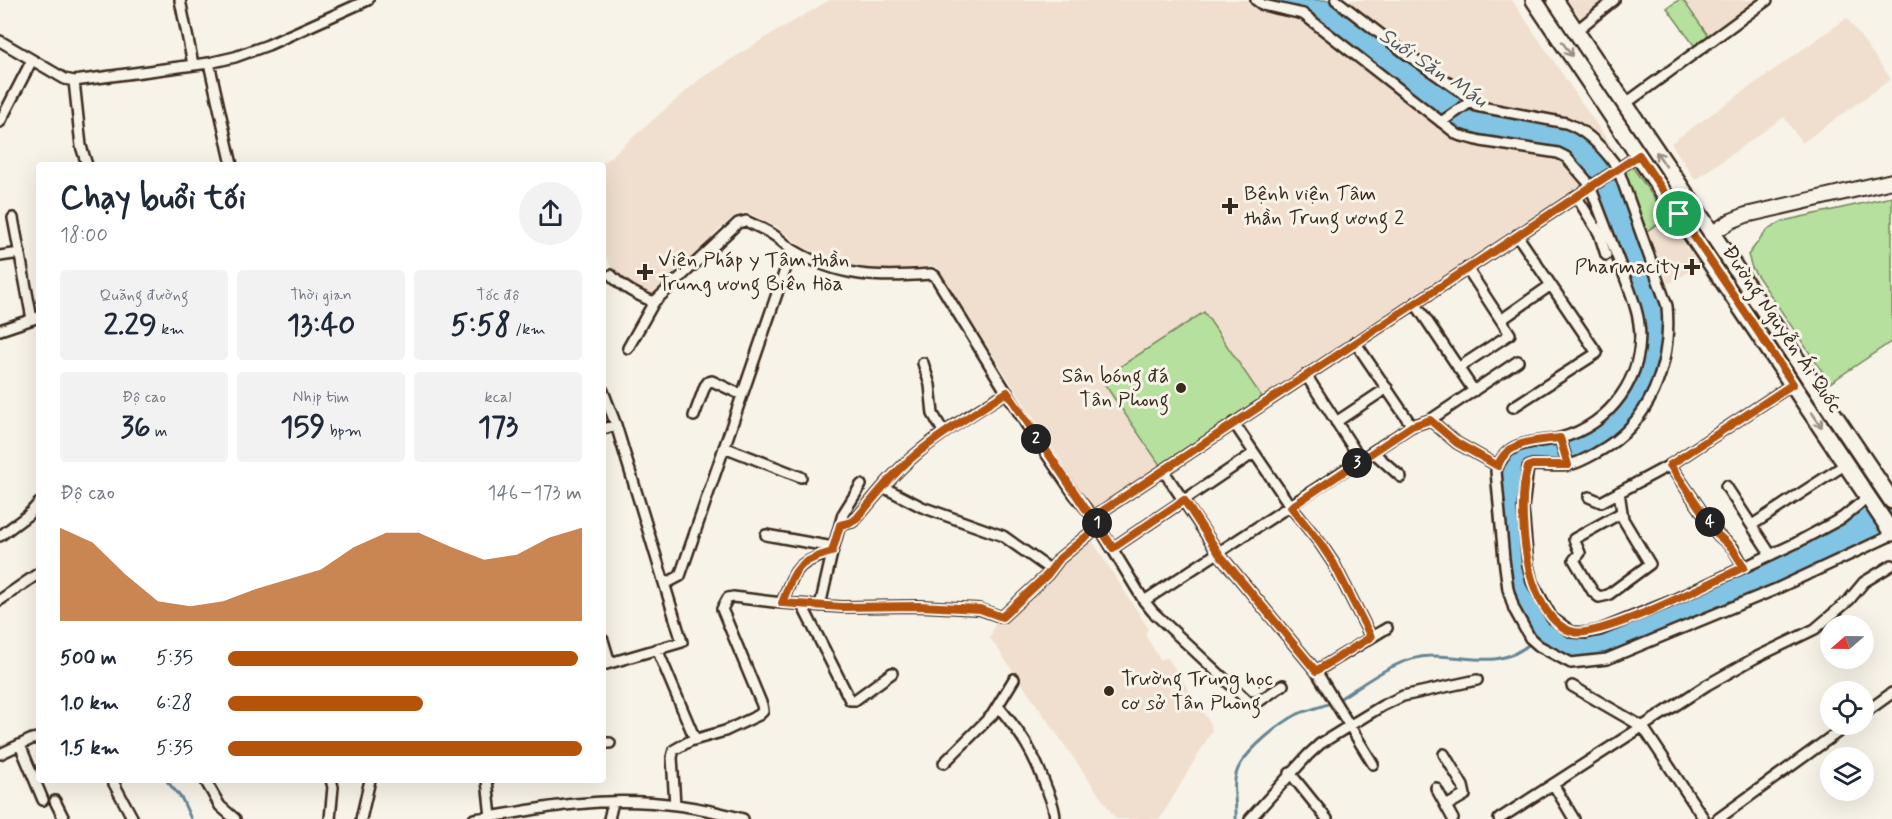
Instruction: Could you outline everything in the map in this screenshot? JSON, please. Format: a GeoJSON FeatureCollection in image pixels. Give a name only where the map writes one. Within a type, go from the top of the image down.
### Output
{"type":"FeatureCollection","features":[{"type":"Feature","properties":{"kind":"main road","name":"Đường Nguyễn Ái Quốc"},"geometry":{"type":"LineString","coordinates":[[1534,0],[1639,155],[1705,238],[1892,501]]}},
{"type":"Feature","properties":{"kind":"main road","name":"Đường Nguyễn Ái Quốc"},"geometry":{"type":"LineString","coordinates":[[1555,0],[1625,104],[1793,384],[1892,534]]}},
{"type":"Feature","properties":{"kind":"main road"},"geometry":{"type":"LineString","coordinates":[[1705,238],[1731,221],[1746,215],[1892,181]]}},
{"type":"Feature","properties":{"kind":"street"},"geometry":{"type":"LineString","coordinates":[[180,0],[193,64]]}},
{"type":"Feature","properties":{"kind":"street"},"geometry":{"type":"LineString","coordinates":[[0,41],[65,79],[74,81],[209,63],[268,45],[368,0]]}},
{"type":"Feature","properties":{"kind":"street"},"geometry":{"type":"LineString","coordinates":[[1256,0],[1263,5],[1303,14],[1458,135],[1481,141],[1558,153],[1566,157],[1588,183],[1633,300],[1639,322],[1638,347],[1631,377],[1616,404],[1590,426],[1560,438],[1519,444],[1500,460],[1496,471],[1508,589],[1514,609],[1530,638],[1539,646],[1571,663],[1607,659],[1774,590],[1892,534]]}},
{"type":"Feature","properties":{"kind":"street"},"geometry":{"type":"LineString","coordinates":[[1336,0],[1405,53],[1472,100],[1476,106],[1556,121],[1578,128],[1607,154],[1616,166],[1666,306],[1668,324],[1665,360],[1654,392],[1634,425],[1604,448],[1568,465],[1528,467],[1523,508],[1528,565],[1532,582],[1548,613],[1562,627],[1572,632],[1586,633],[1600,630],[1669,602],[1771,555],[1842,518],[1868,497]]}},
{"type":"Feature","properties":{"kind":"street"},"geometry":{"type":"LineString","coordinates":[[1576,31],[1614,0]]}},
{"type":"Feature","properties":{"kind":"street"},"geometry":{"type":"LineString","coordinates":[[1625,104],[1767,0]]}},
{"type":"Feature","properties":{"kind":"street"},"geometry":{"type":"LineString","coordinates":[[0,122],[32,60]]}},
{"type":"Feature","properties":{"kind":"street"},"geometry":{"type":"LineString","coordinates":[[209,63],[231,162]]}},
{"type":"Feature","properties":{"kind":"street"},"geometry":{"type":"LineString","coordinates":[[74,81],[82,150],[86,162]]}},
{"type":"Feature","properties":{"kind":"street"},"geometry":{"type":"LineString","coordinates":[[1441,122],[1472,100]]}},
{"type":"Feature","properties":{"kind":"street"},"geometry":{"type":"LineString","coordinates":[[1093,517],[1576,196],[1588,183],[1639,155]]}},
{"type":"Feature","properties":{"kind":"street"},"geometry":{"type":"LineString","coordinates":[[1576,196],[1599,233],[1606,255]]}},
{"type":"Feature","properties":{"kind":"street"},"geometry":{"type":"LineString","coordinates":[[0,330],[36,318],[13,218]]}},
{"type":"Feature","properties":{"kind":"street"},"geometry":{"type":"LineString","coordinates":[[628,348],[654,302],[738,223],[743,221],[772,234],[792,250],[833,269],[854,275],[888,277],[931,274],[935,276],[1007,392],[1074,494],[1099,526],[1153,612],[1250,703],[1258,702],[1283,686]]}},
{"type":"Feature","properties":{"kind":"street"},"geometry":{"type":"LineString","coordinates":[[1513,407],[1597,353],[1517,235]]}},
{"type":"Feature","properties":{"kind":"street"},"geometry":{"type":"LineString","coordinates":[[665,584],[680,576],[792,250]]}},
{"type":"Feature","properties":{"kind":"street"},"geometry":{"type":"LineString","coordinates":[[0,256],[20,253]]}},
{"type":"Feature","properties":{"kind":"street"},"geometry":{"type":"LineString","coordinates":[[1458,368],[1510,334],[1467,268]]}},
{"type":"Feature","properties":{"kind":"street"},"geometry":{"type":"LineString","coordinates":[[611,275],[629,291],[654,302]]}},
{"type":"Feature","properties":{"kind":"street"},"geometry":{"type":"LineString","coordinates":[[1501,320],[1551,285]]}},
{"type":"Feature","properties":{"kind":"street"},"geometry":{"type":"LineString","coordinates":[[1415,303],[1474,391]]}},
{"type":"Feature","properties":{"kind":"street"},"geometry":{"type":"LineString","coordinates":[[1355,342],[1412,426]]}},
{"type":"Feature","properties":{"kind":"street"},"geometry":{"type":"LineString","coordinates":[[1144,601],[1412,426],[1430,420],[1518,361]]}},
{"type":"Feature","properties":{"kind":"street"},"geometry":{"type":"LineString","coordinates":[[923,363],[930,385],[933,414],[944,433]]}},
{"type":"Feature","properties":{"kind":"street"},"geometry":{"type":"LineString","coordinates":[[1306,375],[1361,460]]}},
{"type":"Feature","properties":{"kind":"street"},"geometry":{"type":"LineString","coordinates":[[694,416],[708,382],[712,381],[742,395]]}},
{"type":"Feature","properties":{"kind":"street"},"geometry":{"type":"LineString","coordinates":[[1588,497],[1599,502],[1670,465],[1793,384]]}},
{"type":"Feature","properties":{"kind":"street"},"geometry":{"type":"LineString","coordinates":[[1336,422],[1387,388]]}},
{"type":"Feature","properties":{"kind":"street"},"geometry":{"type":"LineString","coordinates":[[840,525],[857,518],[912,457],[1007,392]]}},
{"type":"Feature","properties":{"kind":"street"},"geometry":{"type":"LineString","coordinates":[[606,399],[682,642],[606,664]]}},
{"type":"Feature","properties":{"kind":"street"},"geometry":{"type":"LineString","coordinates":[[1430,420],[1457,443],[1498,466]]}},
{"type":"Feature","properties":{"kind":"street"},"geometry":{"type":"LineString","coordinates":[[1234,423],[1291,507],[1334,564],[1371,637]]}},
{"type":"Feature","properties":{"kind":"street"},"geometry":{"type":"LineString","coordinates":[[606,428],[616,425]]}},
{"type":"Feature","properties":{"kind":"street"},"geometry":{"type":"LineString","coordinates":[[1560,438],[1568,465]]}},
{"type":"Feature","properties":{"kind":"street"},"geometry":{"type":"LineString","coordinates":[[724,447],[801,477]]}},
{"type":"Feature","properties":{"kind":"street"},"geometry":{"type":"LineString","coordinates":[[1373,452],[1401,477]]}},
{"type":"Feature","properties":{"kind":"street"},"geometry":{"type":"LineString","coordinates":[[1113,548],[1254,453]]}},
{"type":"Feature","properties":{"kind":"street"},"geometry":{"type":"LineString","coordinates":[[1752,525],[1846,464]]}},
{"type":"Feature","properties":{"kind":"street"},"geometry":{"type":"LineString","coordinates":[[1670,465],[1718,535],[1732,548],[1744,567]]}},
{"type":"Feature","properties":{"kind":"street"},"geometry":{"type":"LineString","coordinates":[[1163,470],[1219,553],[1316,671],[1372,764]]}},
{"type":"Feature","properties":{"kind":"street"},"geometry":{"type":"LineString","coordinates":[[820,606],[832,550],[843,514],[861,485]]}},
{"type":"Feature","properties":{"kind":"street"},"geometry":{"type":"LineString","coordinates":[[1726,486],[1771,555]]}},
{"type":"Feature","properties":{"kind":"street"},"geometry":{"type":"LineString","coordinates":[[883,487],[922,507],[1003,536],[1051,570]]}},
{"type":"Feature","properties":{"kind":"street"},"geometry":{"type":"LineString","coordinates":[[1619,492],[1621,513],[1650,564],[1608,595],[1599,597],[1593,592],[1574,560],[1580,553],[1574,539],[1621,513]]}},
{"type":"Feature","properties":{"kind":"street"},"geometry":{"type":"LineString","coordinates":[[0,536],[36,506]]}},
{"type":"Feature","properties":{"kind":"street"},"geometry":{"type":"LineString","coordinates":[[675,805],[672,757],[674,750],[695,739],[725,730],[763,711],[722,609],[728,598],[820,606],[920,606],[980,609],[1002,617],[1051,570],[1060,558],[1099,526]]}},
{"type":"Feature","properties":{"kind":"street"},"geometry":{"type":"LineString","coordinates":[[766,535],[832,550]]}},
{"type":"Feature","properties":{"kind":"street"},"geometry":{"type":"LineString","coordinates":[[782,603],[794,572],[811,559],[832,550]]}},
{"type":"Feature","properties":{"kind":"street"},"geometry":{"type":"LineString","coordinates":[[1499,819],[1707,685],[1755,658],[1815,629],[1849,600],[1864,582],[1892,566]]}},
{"type":"Feature","properties":{"kind":"street"},"geometry":{"type":"LineString","coordinates":[[0,600],[36,575]]}},
{"type":"Feature","properties":{"kind":"street"},"geometry":{"type":"LineString","coordinates":[[802,605],[850,700],[855,700],[892,673]]}},
{"type":"Feature","properties":{"kind":"street"},"geometry":{"type":"LineString","coordinates":[[1316,671],[1387,628]]}},
{"type":"Feature","properties":{"kind":"street"},"geometry":{"type":"LineString","coordinates":[[657,649],[695,739]]}},
{"type":"Feature","properties":{"kind":"street"},"geometry":{"type":"LineString","coordinates":[[944,762],[984,723],[1014,679]]}},
{"type":"Feature","properties":{"kind":"street"},"geometry":{"type":"LineString","coordinates":[[1250,819],[1320,744],[1349,726],[1403,696],[1477,680]]}},
{"type":"Feature","properties":{"kind":"street"},"geometry":{"type":"LineString","coordinates":[[1572,686],[1643,727],[1704,819]]}},
{"type":"Feature","properties":{"kind":"street"},"geometry":{"type":"LineString","coordinates":[[1874,706],[1892,693]]}},
{"type":"Feature","properties":{"kind":"street"},"geometry":{"type":"LineString","coordinates":[[998,705],[1021,733],[1034,756],[1053,806],[1055,819]]}},
{"type":"Feature","properties":{"kind":"street"},"geometry":{"type":"LineString","coordinates":[[1718,819],[1834,735]]}},
{"type":"Feature","properties":{"kind":"street"},"geometry":{"type":"LineString","coordinates":[[0,754],[36,739]]}},
{"type":"Feature","properties":{"kind":"street"},"geometry":{"type":"LineString","coordinates":[[20,745],[36,782]]}},
{"type":"Feature","properties":{"kind":"street"},"geometry":{"type":"LineString","coordinates":[[1444,754],[1465,791],[1465,795],[1446,806]]}},
{"type":"Feature","properties":{"kind":"street"},"geometry":{"type":"LineString","coordinates":[[1290,774],[1327,819]]}},
{"type":"Feature","properties":{"kind":"street"},"geometry":{"type":"LineString","coordinates":[[37,783],[44,800]]}},
{"type":"Feature","properties":{"kind":"street"},"geometry":{"type":"LineString","coordinates":[[114,783],[133,819]]}},
{"type":"Feature","properties":{"kind":"street"},"geometry":{"type":"LineString","coordinates":[[207,783],[219,806],[235,819]]}},
{"type":"Feature","properties":{"kind":"street"},"geometry":{"type":"LineString","coordinates":[[330,819],[332,783]]}},
{"type":"Feature","properties":{"kind":"street"},"geometry":{"type":"LineString","coordinates":[[361,819],[369,783]]}},
{"type":"Feature","properties":{"kind":"street"},"geometry":{"type":"LineString","coordinates":[[487,783],[491,817]]}},
{"type":"Feature","properties":{"kind":"street"},"geometry":{"type":"LineString","coordinates":[[1553,784],[1574,819]]}},
{"type":"Feature","properties":{"kind":"street"},"geometry":{"type":"LineString","coordinates":[[1436,788],[1453,819]]}},
{"type":"Feature","properties":{"kind":"street"},"geometry":{"type":"LineString","coordinates":[[55,801],[64,819]]}},
{"type":"Feature","properties":{"kind":"street"},"geometry":{"type":"LineString","coordinates":[[609,819],[613,801]]}},
{"type":"Feature","properties":{"kind":"street"},"geometry":{"type":"LineString","coordinates":[[474,819],[572,804],[646,801],[743,819]]}},
{"type":"Feature","properties":{"kind":"shaded area","name":"Bệnh viện Tâm thần Trung ương 2"},"geometry":{"type":"Polygon","coordinates":[[[830,0],[1512,0],[1620,159],[1262,397],[1204,312],[1101,379],[1160,465],[1099,507],[1093,508],[936,266],[882,270],[846,264],[801,246],[777,227],[746,212],[725,224],[652,296],[627,286],[614,274],[606,257],[604,162],[700,79],[830,0]]]}},
{"type":"Feature","properties":{"kind":"shaded area"},"geometry":{"type":"Polygon","coordinates":[[[1568,0],[1605,0],[1581,19],[1568,0]]]}},
{"type":"Feature","properties":{"kind":"shaded area"},"geometry":{"type":"Polygon","coordinates":[[[1674,0],[1761,0],[1696,48],[1667,8],[1675,3],[1674,0]]]}},
{"type":"Feature","properties":{"kind":"shaded area"},"geometry":{"type":"Polygon","coordinates":[[[1847,18],[1891,79],[1802,143],[1784,117],[1695,180],[1671,143],[1847,18]]]}},
{"type":"Feature","properties":{"kind":"shaded area"},"geometry":{"type":"Polygon","coordinates":[[[1668,218],[1699,266],[1668,284],[1662,265],[1645,232],[1668,218]]]}},
{"type":"Feature","properties":{"kind":"shaded area","name":"Trường Trung học cơ sở Tân Phong"},"geometry":{"type":"Polygon","coordinates":[[[1085,540],[1093,542],[1148,628],[1145,635],[1160,659],[1168,658],[1211,724],[1212,731],[1160,819],[1116,819],[990,638],[997,618],[1003,619],[1058,571],[1058,563],[1085,540]]]}},
{"type":"Feature","properties":{"kind":"green space"},"geometry":{"type":"Polygon","coordinates":[[[1683,0],[1710,38],[1696,48],[1667,8],[1683,0]]]}},
{"type":"Feature","properties":{"kind":"green space"},"geometry":{"type":"Polygon","coordinates":[[[1631,165],[1668,218],[1645,232],[1622,171],[1631,165]]]}},
{"type":"Feature","properties":{"kind":"green space"},"geometry":{"type":"Polygon","coordinates":[[[1892,197],[1892,341],[1830,383],[1752,268],[1748,255],[1767,230],[1783,221],[1892,197]]]}},
{"type":"Feature","properties":{"kind":"green space","name":"Sân bóng đá Tân Phong"},"geometry":{"type":"Polygon","coordinates":[[[1204,312],[1262,397],[1160,465],[1101,379],[1204,312]]]}},
{"type":"Feature","properties":{"kind":"water","name":"Suối Săn Máu"},"geometry":{"type":"Polygon","coordinates":[[[1262,0],[1331,0],[1405,58],[1458,93],[1475,108],[1566,127],[1595,146],[1616,175],[1663,307],[1662,348],[1652,386],[1643,403],[1617,434],[1575,460],[1525,464],[1519,508],[1529,582],[1550,621],[1571,635],[1587,636],[1862,507],[1892,490],[1892,529],[1785,581],[1606,656],[1572,659],[1541,643],[1533,635],[1518,608],[1511,589],[1500,472],[1503,462],[1521,448],[1592,429],[1606,419],[1618,407],[1642,347],[1623,264],[1589,178],[1568,154],[1459,132],[1306,12],[1262,0]]]}},
{"type":"Feature","properties":{"kind":"waterway"},"geometry":{"type":"LineString","coordinates":[[1236,819],[1235,778],[1240,765],[1258,744],[1291,718],[1336,701],[1384,671],[1407,660],[1431,656],[1495,659],[1520,651],[1532,642]]}},
{"type":"Feature","properties":{"kind":"waterway"},"geometry":{"type":"LineString","coordinates":[[169,783],[182,799],[191,819]]}},
{"type":"Feature","properties":{"kind":"place","name":"Bệnh viện Tâm thần Trung ương 2"},"geometry":{"type":"Point","coordinates":[1230,206]}},
{"type":"Feature","properties":{"kind":"place","name":"Pharmacity"},"geometry":{"type":"Point","coordinates":[1692,267]}},
{"type":"Feature","properties":{"kind":"place","name":"Viện Pháp y Tâm thần Trung ương Biên Hòa"},"geometry":{"type":"Point","coordinates":[645,272]}},
{"type":"Feature","properties":{"kind":"place","name":"Sân bóng đá Tân Phong"},"geometry":{"type":"Point","coordinates":[1181,388]}},
{"type":"Feature","properties":{"kind":"place","name":"Trường Trung học cơ sở Tân Phong"},"geometry":{"type":"Point","coordinates":[1109,691]}},
{"type":"Feature","properties":{"kind":"route"},"geometry":{"type":"LineString","coordinates":[[1679,214],[1639,155],[1093,517],[1099,526],[1090,531],[1060,558],[1047,575],[1002,617],[980,609],[920,606],[842,607],[782,603],[794,572],[805,562],[832,552],[840,525],[857,518],[912,457],[939,436],[1007,392],[1026,424],[1093,517],[1113,548],[1184,500],[1220,555],[1316,671],[1371,637],[1334,564],[1291,507],[1412,426],[1430,420],[1457,443],[1498,466],[1500,460],[1519,444],[1560,438],[1568,465],[1528,467],[1523,508],[1528,565],[1532,582],[1552,618],[1562,627],[1572,632],[1586,633],[1600,630],[1669,602],[1744,567],[1728,543],[1718,535],[1670,465],[1793,384],[1679,214]]}}]}
